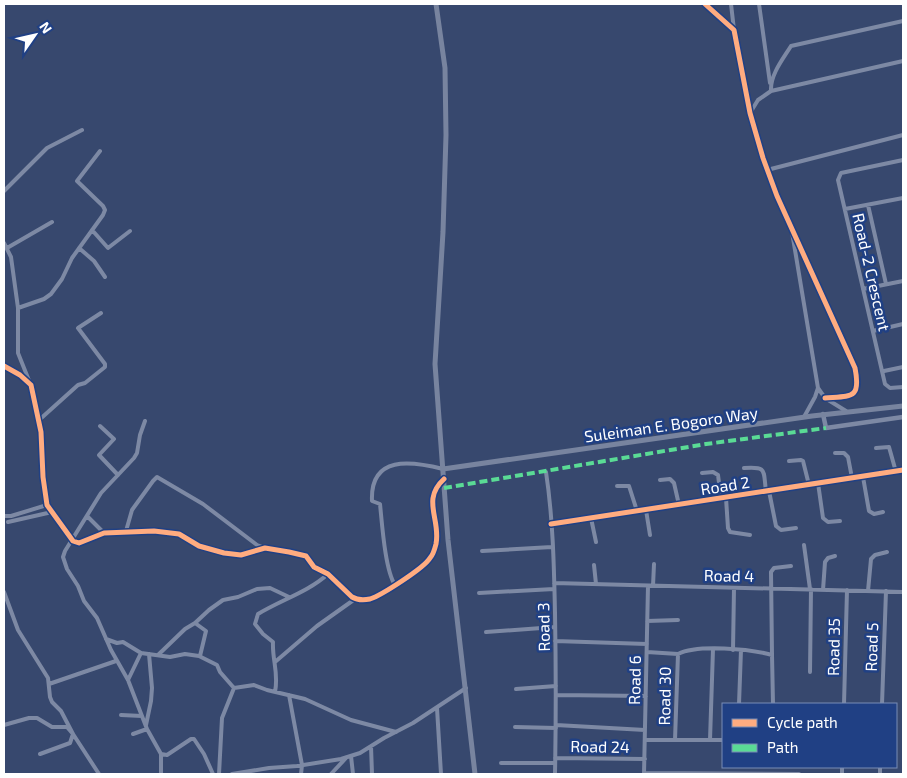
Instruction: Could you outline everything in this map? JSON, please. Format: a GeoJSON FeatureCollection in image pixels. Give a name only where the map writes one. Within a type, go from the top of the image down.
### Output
{"type":"FeatureCollection","features":[{"type":"Feature","properties":{"kind":"main road"},"geometry":{"type":"LineString","coordinates":[[436,4],[445,68],[446,135],[444,223],[434,364],[448,540],[475,774]]}},
{"type":"Feature","properties":{"kind":"main road","name":"Suleiman E. Bogoro Way"},"geometry":{"type":"LineString","coordinates":[[443,469],[823,414],[903,406]]}},
{"type":"Feature","properties":{"kind":"street"},"geometry":{"type":"LineString","coordinates":[[705,4],[734,30]]}},
{"type":"Feature","properties":{"kind":"street"},"geometry":{"type":"LineString","coordinates":[[731,4],[734,30],[750,113],[767,170],[855,368],[858,383],[854,393],[850,396],[825,398]]}},
{"type":"Feature","properties":{"kind":"street"},"geometry":{"type":"LineString","coordinates":[[759,4],[771,91]]}},
{"type":"Feature","properties":{"kind":"street"},"geometry":{"type":"LineString","coordinates":[[771,85],[780,63],[791,46],[903,21]]}},
{"type":"Feature","properties":{"kind":"street"},"geometry":{"type":"LineString","coordinates":[[750,113],[758,100],[771,91],[903,61]]}},
{"type":"Feature","properties":{"kind":"street"},"geometry":{"type":"LineString","coordinates":[[4,191],[47,148],[82,130]]}},
{"type":"Feature","properties":{"kind":"street"},"geometry":{"type":"LineString","coordinates":[[767,170],[903,135]]}},
{"type":"Feature","properties":{"kind":"street"},"geometry":{"type":"LineString","coordinates":[[18,308],[44,299],[51,294],[62,279],[72,258],[103,215],[103,206],[77,180],[100,151]]}},
{"type":"Feature","properties":{"kind":"street","name":"Road-2 Crescent"},"geometry":{"type":"LineString","coordinates":[[903,160],[841,173],[838,176],[887,387],[903,388]]}},
{"type":"Feature","properties":{"kind":"street"},"geometry":{"type":"LineString","coordinates":[[845,209],[903,198]]}},
{"type":"Feature","properties":{"kind":"street"},"geometry":{"type":"LineString","coordinates":[[868,205],[886,284]]}},
{"type":"Feature","properties":{"kind":"street"},"geometry":{"type":"LineString","coordinates":[[6,248],[52,222]]}},
{"type":"Feature","properties":{"kind":"street"},"geometry":{"type":"LineString","coordinates":[[790,225],[818,388],[816,398],[804,417]]}},
{"type":"Feature","properties":{"kind":"street"},"geometry":{"type":"LineString","coordinates":[[92,230],[108,248],[130,231]]}},
{"type":"Feature","properties":{"kind":"street"},"geometry":{"type":"LineString","coordinates":[[4,243],[11,257],[18,308],[18,353],[31,385],[41,432],[43,477],[47,505],[72,541],[79,543],[104,533],[154,531],[179,534],[198,546],[224,553],[241,555],[265,548]]}},
{"type":"Feature","properties":{"kind":"street"},"geometry":{"type":"LineString","coordinates":[[79,248],[94,261],[105,277]]}},
{"type":"Feature","properties":{"kind":"street"},"geometry":{"type":"LineString","coordinates":[[863,290],[903,281]]}},
{"type":"Feature","properties":{"kind":"street"},"geometry":{"type":"LineString","coordinates":[[38,420],[78,385],[85,383],[105,367],[105,364],[78,328],[101,313]]}},
{"type":"Feature","properties":{"kind":"street"},"geometry":{"type":"LineString","coordinates":[[873,331],[903,324]]}},
{"type":"Feature","properties":{"kind":"street"},"geometry":{"type":"LineString","coordinates":[[4,366],[20,375],[31,385]]}},
{"type":"Feature","properties":{"kind":"street"},"geometry":{"type":"LineString","coordinates":[[884,371],[903,367]]}},
{"type":"Feature","properties":{"kind":"street"},"geometry":{"type":"LineString","coordinates":[[818,388],[825,398],[846,412]]}},
{"type":"Feature","properties":{"kind":"street"},"geometry":{"type":"LineString","coordinates":[[823,414],[826,428],[903,418]]}},
{"type":"Feature","properties":{"kind":"street"},"geometry":{"type":"LineString","coordinates":[[145,422],[140,435],[137,453],[101,493],[63,557],[67,569],[78,586],[84,601],[98,618],[116,661],[128,680],[142,716],[161,754],[161,774]]}},
{"type":"Feature","properties":{"kind":"street"},"geometry":{"type":"LineString","coordinates":[[100,426],[114,439],[100,455],[118,475]]}},
{"type":"Feature","properties":{"kind":"street"},"geometry":{"type":"LineString","coordinates":[[876,448],[890,447],[896,472]]}},
{"type":"Feature","properties":{"kind":"street"},"geometry":{"type":"LineString","coordinates":[[835,453],[844,453],[848,457],[852,478]]}},
{"type":"Feature","properties":{"kind":"street"},"geometry":{"type":"LineString","coordinates":[[788,461],[804,461],[809,485]]}},
{"type":"Feature","properties":{"kind":"street"},"geometry":{"type":"LineString","coordinates":[[395,585],[387,566],[380,504],[372,501],[373,483],[376,475],[380,471],[396,465],[423,464],[443,469]]}},
{"type":"Feature","properties":{"kind":"street"},"geometry":{"type":"LineString","coordinates":[[744,468],[758,467],[763,471],[776,526],[781,530],[796,528]]}},
{"type":"Feature","properties":{"kind":"street","name":"Road 2"},"geometry":{"type":"LineString","coordinates":[[551,524],[903,470]]}},
{"type":"Feature","properties":{"kind":"street","name":"Road 3"},"geometry":{"type":"LineString","coordinates":[[546,472],[551,524],[556,641],[555,774]]}},
{"type":"Feature","properties":{"kind":"street"},"geometry":{"type":"LineString","coordinates":[[702,473],[714,472],[718,475],[730,532],[750,535]]}},
{"type":"Feature","properties":{"kind":"street"},"geometry":{"type":"LineString","coordinates":[[863,476],[869,511],[874,514],[883,512]]}},
{"type":"Feature","properties":{"kind":"street"},"geometry":{"type":"LineString","coordinates":[[126,531],[132,510],[152,480],[157,477],[203,504],[257,545],[304,555],[314,567],[328,574],[355,599]]}},
{"type":"Feature","properties":{"kind":"street"},"geometry":{"type":"LineString","coordinates":[[275,662],[317,626],[355,599],[369,599],[387,591],[430,559],[436,544],[433,495],[438,485],[444,479]]}},
{"type":"Feature","properties":{"kind":"street"},"geometry":{"type":"LineString","coordinates":[[660,480],[670,479],[674,482],[679,505]]}},
{"type":"Feature","properties":{"kind":"street"},"geometry":{"type":"LineString","coordinates":[[818,484],[823,518],[828,522],[840,521]]}},
{"type":"Feature","properties":{"kind":"street"},"geometry":{"type":"LineString","coordinates":[[617,486],[629,486],[637,511]]}},
{"type":"Feature","properties":{"kind":"street"},"geometry":{"type":"LineString","coordinates":[[4,516],[11,516],[47,505]]}},
{"type":"Feature","properties":{"kind":"street"},"geometry":{"type":"LineString","coordinates":[[646,510],[650,535]]}},
{"type":"Feature","properties":{"kind":"street"},"geometry":{"type":"LineString","coordinates":[[4,525],[8,522],[52,512]]}},
{"type":"Feature","properties":{"kind":"street"},"geometry":{"type":"LineString","coordinates":[[8,522],[11,516]]}},
{"type":"Feature","properties":{"kind":"street"},"geometry":{"type":"LineString","coordinates":[[87,516],[104,533]]}},
{"type":"Feature","properties":{"kind":"street"},"geometry":{"type":"LineString","coordinates":[[591,518],[596,542]]}},
{"type":"Feature","properties":{"kind":"street"},"geometry":{"type":"LineString","coordinates":[[804,545],[810,590],[810,672]]}},
{"type":"Feature","properties":{"kind":"street"},"geometry":{"type":"LineString","coordinates":[[482,551],[552,547]]}},
{"type":"Feature","properties":{"kind":"street"},"geometry":{"type":"LineString","coordinates":[[868,590],[871,559],[875,555],[887,552]]}},
{"type":"Feature","properties":{"kind":"street"},"geometry":{"type":"LineString","coordinates":[[823,590],[824,562],[828,558],[836,556]]}},
{"type":"Feature","properties":{"kind":"street","name":"Road 6"},"geometry":{"type":"LineString","coordinates":[[644,773],[647,621],[654,564]]}},
{"type":"Feature","properties":{"kind":"street"},"geometry":{"type":"LineString","coordinates":[[594,565],[596,584]]}},
{"type":"Feature","properties":{"kind":"street"},"geometry":{"type":"LineString","coordinates":[[774,703],[772,570],[774,568],[791,566]]}},
{"type":"Feature","properties":{"kind":"street"},"geometry":{"type":"LineString","coordinates":[[275,692],[277,674],[273,642],[255,624],[258,614],[288,597],[318,584],[328,574]]}},
{"type":"Feature","properties":{"kind":"street","name":"Road 4"},"geometry":{"type":"LineString","coordinates":[[554,583],[903,592]]}},
{"type":"Feature","properties":{"kind":"street"},"geometry":{"type":"LineString","coordinates":[[158,655],[185,628],[195,623],[224,600],[238,597],[257,589],[270,588],[288,597]]}},
{"type":"Feature","properties":{"kind":"street"},"geometry":{"type":"LineString","coordinates":[[734,588],[734,650]]}},
{"type":"Feature","properties":{"kind":"street"},"geometry":{"type":"LineString","coordinates":[[479,592],[554,589]]}},
{"type":"Feature","properties":{"kind":"street","name":"Road 35"},"geometry":{"type":"LineString","coordinates":[[844,703],[847,590]]}},
{"type":"Feature","properties":{"kind":"street","name":"Road 5"},"geometry":{"type":"LineString","coordinates":[[882,703],[886,591]]}},
{"type":"Feature","properties":{"kind":"street"},"geometry":{"type":"LineString","coordinates":[[4,592],[18,630],[48,678],[52,702],[61,711],[98,774]]}},
{"type":"Feature","properties":{"kind":"street"},"geometry":{"type":"LineString","coordinates":[[647,621],[678,620]]}},
{"type":"Feature","properties":{"kind":"street"},"geometry":{"type":"LineString","coordinates":[[195,623],[206,631],[200,656]]}},
{"type":"Feature","properties":{"kind":"street"},"geometry":{"type":"LineString","coordinates":[[486,632],[555,628]]}},
{"type":"Feature","properties":{"kind":"street"},"geometry":{"type":"LineString","coordinates":[[106,639],[117,643],[124,642],[141,653],[170,657],[185,654],[200,656],[217,665],[220,672],[234,688]]}},
{"type":"Feature","properties":{"kind":"street"},"geometry":{"type":"LineString","coordinates":[[556,641],[647,644]]}},
{"type":"Feature","properties":{"kind":"street"},"geometry":{"type":"LineString","coordinates":[[678,654],[686,650],[713,649],[741,650],[772,655]]}},
{"type":"Feature","properties":{"kind":"street"},"geometry":{"type":"LineString","coordinates":[[710,740],[713,649]]}},
{"type":"Feature","properties":{"kind":"street"},"geometry":{"type":"LineString","coordinates":[[739,703],[741,650]]}},
{"type":"Feature","properties":{"kind":"street","name":"Road 30"},"geometry":{"type":"LineString","coordinates":[[647,652],[678,654],[675,740]]}},
{"type":"Feature","properties":{"kind":"street"},"geometry":{"type":"LineString","coordinates":[[128,680],[141,653]]}},
{"type":"Feature","properties":{"kind":"street"},"geometry":{"type":"LineString","coordinates":[[147,727],[152,688],[149,654]]}},
{"type":"Feature","properties":{"kind":"street"},"geometry":{"type":"LineString","coordinates":[[49,684],[116,661]]}},
{"type":"Feature","properties":{"kind":"street"},"geometry":{"type":"LineString","coordinates":[[234,688],[254,685],[306,699],[351,720],[396,732]]}},
{"type":"Feature","properties":{"kind":"street"},"geometry":{"type":"LineString","coordinates":[[516,689],[556,686]]}},
{"type":"Feature","properties":{"kind":"street"},"geometry":{"type":"LineString","coordinates":[[219,774],[222,718],[234,688]]}},
{"type":"Feature","properties":{"kind":"street"},"geometry":{"type":"LineString","coordinates":[[232,774],[352,756],[413,723],[466,688]]}},
{"type":"Feature","properties":{"kind":"street"},"geometry":{"type":"LineString","coordinates":[[289,695],[302,765],[301,774]]}},
{"type":"Feature","properties":{"kind":"street"},"geometry":{"type":"LineString","coordinates":[[557,695],[646,696]]}},
{"type":"Feature","properties":{"kind":"street"},"geometry":{"type":"LineString","coordinates":[[437,708],[441,774]]}},
{"type":"Feature","properties":{"kind":"street"},"geometry":{"type":"LineString","coordinates":[[121,715],[142,716]]}},
{"type":"Feature","properties":{"kind":"street"},"geometry":{"type":"LineString","coordinates":[[4,725],[29,718],[38,718],[52,727],[67,727],[73,734]]}},
{"type":"Feature","properties":{"kind":"street"},"geometry":{"type":"LineString","coordinates":[[515,727],[556,726],[645,730]]}},
{"type":"Feature","properties":{"kind":"street"},"geometry":{"type":"LineString","coordinates":[[133,734],[147,727]]}},
{"type":"Feature","properties":{"kind":"street"},"geometry":{"type":"LineString","coordinates":[[40,754],[70,743],[73,734]]}},
{"type":"Feature","properties":{"kind":"street"},"geometry":{"type":"LineString","coordinates":[[161,754],[167,755],[191,739],[194,739],[204,754],[213,774]]}},
{"type":"Feature","properties":{"kind":"street"},"geometry":{"type":"LineString","coordinates":[[645,740],[722,740]]}},
{"type":"Feature","properties":{"kind":"street"},"geometry":{"type":"LineString","coordinates":[[372,746],[372,774]]}},
{"type":"Feature","properties":{"kind":"street"},"geometry":{"type":"LineString","coordinates":[[352,756],[353,774]]}},
{"type":"Feature","properties":{"kind":"street"},"geometry":{"type":"LineString","coordinates":[[331,774],[346,758]]}},
{"type":"Feature","properties":{"kind":"street","name":"Road 24"},"geometry":{"type":"LineString","coordinates":[[556,758],[645,759]]}},
{"type":"Feature","properties":{"kind":"street"},"geometry":{"type":"LineString","coordinates":[[500,763],[555,764]]}},
{"type":"Feature","properties":{"kind":"street"},"geometry":{"type":"LineString","coordinates":[[644,773],[799,774]]}},
{"type":"Feature","properties":{"kind":"marked path"},"geometry":{"type":"LineString","coordinates":[[444,488],[706,444],[826,428]]}},
{"type":"Feature","properties":{"kind":"cycle path"},"geometry":{"type":"LineString","coordinates":[[705,4],[734,30],[750,113],[763,158],[777,196],[855,368],[857,378],[855,391],[848,396],[825,398]]}},
{"type":"Feature","properties":{"kind":"cycle path"},"geometry":{"type":"LineString","coordinates":[[4,366],[20,375],[31,385],[41,432],[43,477],[47,505],[73,541],[79,543],[104,533],[154,531],[179,534],[199,546],[224,553],[241,555],[265,548],[289,552],[306,556],[314,567],[328,574],[352,597],[361,600],[370,599],[412,574],[432,555],[437,535],[433,510],[434,494],[444,479]]}},
{"type":"Feature","properties":{"kind":"cycle path"},"geometry":{"type":"LineString","coordinates":[[551,524],[903,470]]}}]}
